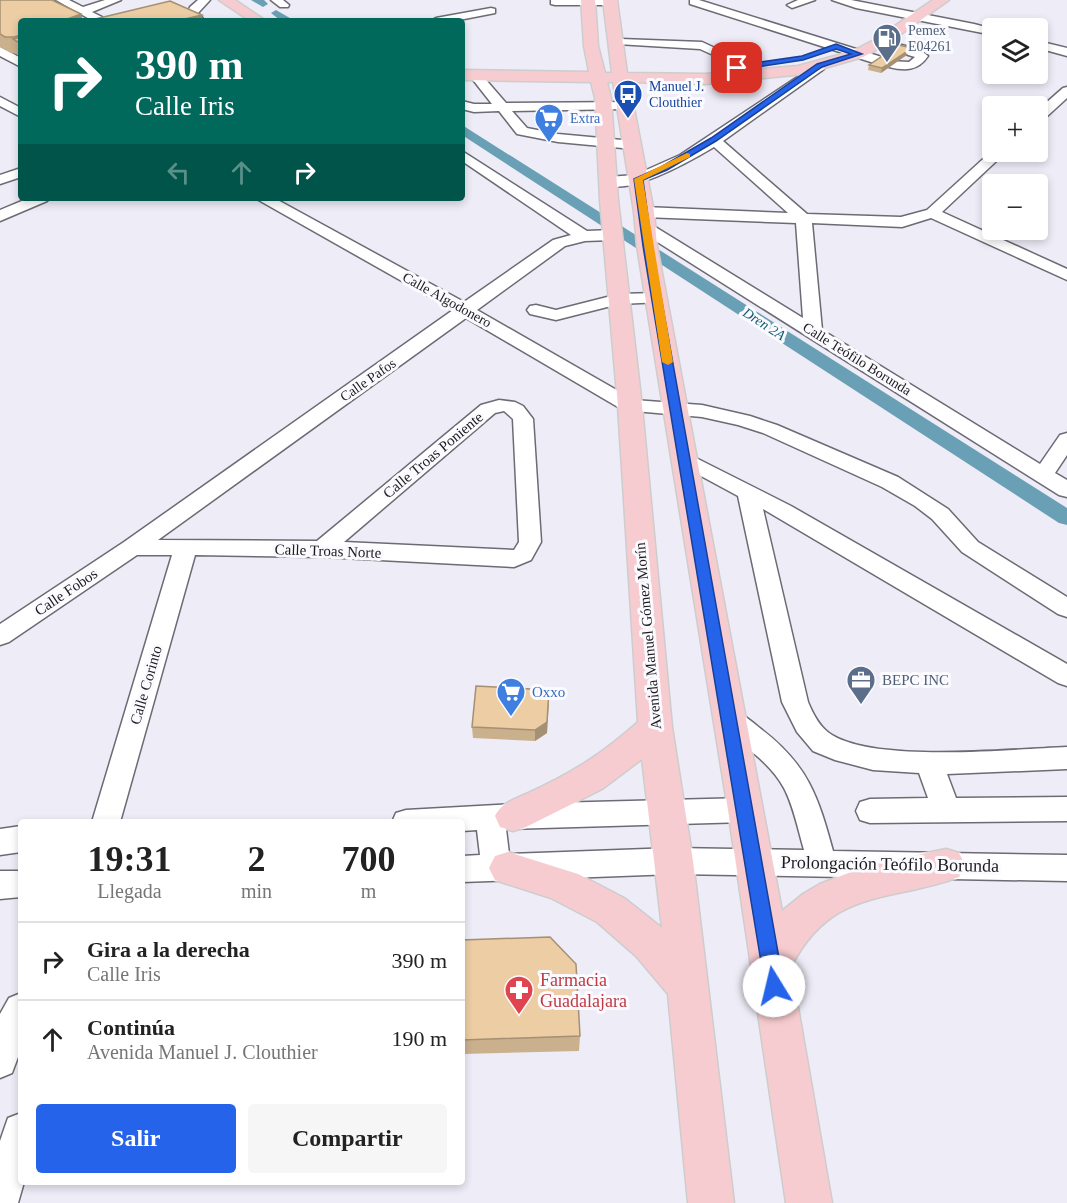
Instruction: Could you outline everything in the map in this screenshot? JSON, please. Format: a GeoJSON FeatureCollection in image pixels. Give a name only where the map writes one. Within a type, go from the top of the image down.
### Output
{"type":"FeatureCollection","features":[{"type":"Feature","properties":{"kind":"main road"},"geometry":{"type":"LineString","coordinates":[[206,0],[233,18]]}},
{"type":"Feature","properties":{"kind":"main road"},"geometry":{"type":"LineString","coordinates":[[226,0],[254,18]]}},
{"type":"Feature","properties":{"kind":"main road"},"geometry":{"type":"LineString","coordinates":[[873,26],[914,0]]}},
{"type":"Feature","properties":{"kind":"main road"},"geometry":{"type":"LineString","coordinates":[[620,42],[632,56],[646,61],[700,69],[777,73],[820,66],[858,54],[879,43],[942,0]]}},
{"type":"Feature","properties":{"kind":"main road","name":"Avenida Manuel Gómez Morín"},"geometry":{"type":"LineString","coordinates":[[589,1],[591,46],[603,102],[606,144],[605,216],[619,299],[630,405],[655,726],[674,861],[711,1203]]}},
{"type":"Feature","properties":{"kind":"main road"},"geometry":{"type":"LineString","coordinates":[[610,1],[620,42],[619,73],[746,810],[809,1203]]}},
{"type":"Feature","properties":{"kind":"main road"},"geometry":{"type":"LineString","coordinates":[[472,73],[619,73],[750,67],[803,58],[836,46],[855,36]]}},
{"type":"Feature","properties":{"kind":"main road"},"geometry":{"type":"LineString","coordinates":[[574,54],[591,46]]}},
{"type":"Feature","properties":{"kind":"main road"},"geometry":{"type":"LineString","coordinates":[[472,73],[542,61]]}},
{"type":"Feature","properties":{"kind":"main road"},"geometry":{"type":"LineString","coordinates":[[626,105],[641,90],[649,86],[700,69]]}},
{"type":"Feature","properties":{"kind":"main road"},"geometry":{"type":"LineString","coordinates":[[472,73],[551,83],[603,102]]}},
{"type":"Feature","properties":{"kind":"main road"},"geometry":{"type":"LineString","coordinates":[[495,77],[598,73]]}},
{"type":"Feature","properties":{"kind":"main road"},"geometry":{"type":"LineString","coordinates":[[502,817],[552,800],[591,778],[615,762],[655,726]]}},
{"type":"Feature","properties":{"kind":"main road"},"geometry":{"type":"LineString","coordinates":[[771,965],[799,919],[832,898],[863,884],[896,874],[946,865]]}},
{"type":"Feature","properties":{"kind":"main road"},"geometry":{"type":"LineString","coordinates":[[502,868],[543,876],[577,890],[609,908],[639,931],[666,958],[689,990]]}},
{"type":"Feature","properties":{"kind":"street"},"geometry":{"type":"LineString","coordinates":[[66,2],[84,6],[116,0]]}},
{"type":"Feature","properties":{"kind":"street"},"geometry":{"type":"LineString","coordinates":[[197,18],[192,14],[194,9],[206,0]]}},
{"type":"Feature","properties":{"kind":"street"},"geometry":{"type":"LineString","coordinates":[[792,5],[810,0]]}},
{"type":"Feature","properties":{"kind":"street"},"geometry":{"type":"LineString","coordinates":[[837,0],[952,21],[982,29]]}},
{"type":"Feature","properties":{"kind":"street"},"geometry":{"type":"LineString","coordinates":[[555,2],[610,1]]}},
{"type":"Feature","properties":{"kind":"street"},"geometry":{"type":"LineString","coordinates":[[694,2],[887,63],[905,67],[914,65],[922,56],[915,51],[879,43]]}},
{"type":"Feature","properties":{"kind":"street"},"geometry":{"type":"LineString","coordinates":[[84,6],[97,18]]}},
{"type":"Feature","properties":{"kind":"street"},"geometry":{"type":"LineString","coordinates":[[451,18],[491,10]]}},
{"type":"Feature","properties":{"kind":"street"},"geometry":{"type":"LineString","coordinates":[[620,42],[673,57]]}},
{"type":"Feature","properties":{"kind":"street"},"geometry":{"type":"LineString","coordinates":[[620,42],[709,48],[750,67]]}},
{"type":"Feature","properties":{"kind":"street"},"geometry":{"type":"LineString","coordinates":[[1048,47],[1067,52]]}},
{"type":"Feature","properties":{"kind":"street"},"geometry":{"type":"LineString","coordinates":[[0,51],[18,62]]}},
{"type":"Feature","properties":{"kind":"street"},"geometry":{"type":"LineString","coordinates":[[700,69],[732,58]]}},
{"type":"Feature","properties":{"kind":"street"},"geometry":{"type":"LineString","coordinates":[[0,64],[18,62]]}},
{"type":"Feature","properties":{"kind":"street","name":"Calle Pafos"},"geometry":{"type":"LineString","coordinates":[[132,547],[559,243],[605,216],[638,179],[664,168],[714,140],[820,66]]}},
{"type":"Feature","properties":{"kind":"street"},"geometry":{"type":"LineString","coordinates":[[472,73],[522,131],[536,135],[606,144],[633,145]]}},
{"type":"Feature","properties":{"kind":"street"},"geometry":{"type":"LineString","coordinates":[[1048,108],[1067,91]]}},
{"type":"Feature","properties":{"kind":"street"},"geometry":{"type":"LineString","coordinates":[[4,97],[18,110]]}},
{"type":"Feature","properties":{"kind":"street"},"geometry":{"type":"LineString","coordinates":[[465,106],[474,108],[603,102],[626,105]]}},
{"type":"Feature","properties":{"kind":"street"},"geometry":{"type":"LineString","coordinates":[[714,140],[804,219],[813,331]]}},
{"type":"Feature","properties":{"kind":"street"},"geometry":{"type":"LineString","coordinates":[[465,156],[605,216]]}},
{"type":"Feature","properties":{"kind":"street"},"geometry":{"type":"LineString","coordinates":[[646,229],[804,219],[902,222],[932,213],[988,162]]}},
{"type":"Feature","properties":{"kind":"street"},"geometry":{"type":"LineString","coordinates":[[0,180],[18,173]]}},
{"type":"Feature","properties":{"kind":"street"},"geometry":{"type":"LineString","coordinates":[[0,216],[35,201]]}},
{"type":"Feature","properties":{"kind":"street","name":"Calle Algodonero"},"geometry":{"type":"LineString","coordinates":[[268,201],[630,405]]}},
{"type":"Feature","properties":{"kind":"street"},"geometry":{"type":"LineString","coordinates":[[932,213],[1067,275]]}},
{"type":"Feature","properties":{"kind":"street","name":"Calle Teófilo Borunda"},"geometry":{"type":"LineString","coordinates":[[646,229],[1067,490]]}},
{"type":"Feature","properties":{"kind":"street"},"geometry":{"type":"LineString","coordinates":[[536,310],[556,315],[655,288]]}},
{"type":"Feature","properties":{"kind":"street","name":"Calle Troas Poniente"},"geometry":{"type":"LineString","coordinates":[[322,549],[477,418],[500,404],[511,405],[518,410],[523,419],[530,542],[523,555]]}},
{"type":"Feature","properties":{"kind":"street"},"geometry":{"type":"LineString","coordinates":[[630,405],[724,416],[770,429],[890,482],[940,514],[970,547],[1067,608]]}},
{"type":"Feature","properties":{"kind":"street"},"geometry":{"type":"LineString","coordinates":[[1042,475],[1067,439]]}},
{"type":"Feature","properties":{"kind":"street"},"geometry":{"type":"LineString","coordinates":[[684,458],[748,492],[1067,676]]}},
{"type":"Feature","properties":{"kind":"street"},"geometry":{"type":"LineString","coordinates":[[748,492],[795,702],[808,728],[822,742],[855,756],[928,762],[1067,758]]}},
{"type":"Feature","properties":{"kind":"street","name":"Calle Troas Norte"},"geometry":{"type":"LineString","coordinates":[[132,547],[322,549],[501,559],[523,555]]}},
{"type":"Feature","properties":{"kind":"street","name":"Calle Fobos"},"geometry":{"type":"LineString","coordinates":[[0,636],[132,547]]}},
{"type":"Feature","properties":{"kind":"street","name":"Calle Corinto"},"geometry":{"type":"LineString","coordinates":[[107,819],[186,548]]}},
{"type":"Feature","properties":{"kind":"street"},"geometry":{"type":"LineString","coordinates":[[729,719],[780,762],[793,779],[803,799],[822,863]]}},
{"type":"Feature","properties":{"kind":"street"},"geometry":{"type":"LineString","coordinates":[[928,762],[947,810]]}},
{"type":"Feature","properties":{"kind":"street"},"geometry":{"type":"LineString","coordinates":[[870,811],[1067,809]]}},
{"type":"Feature","properties":{"kind":"street"},"geometry":{"type":"LineString","coordinates":[[464,819],[746,810]]}},
{"type":"Feature","properties":{"kind":"street"},"geometry":{"type":"LineString","coordinates":[[502,817],[502,868]]}},
{"type":"Feature","properties":{"kind":"street"},"geometry":{"type":"LineString","coordinates":[[0,842],[18,839]]}},
{"type":"Feature","properties":{"kind":"street","name":"Prolongación Teófilo Borunda"},"geometry":{"type":"LineString","coordinates":[[465,869],[674,861],[1067,868]]}},
{"type":"Feature","properties":{"kind":"street"},"geometry":{"type":"LineString","coordinates":[[0,885],[18,884]]}},
{"type":"Feature","properties":{"kind":"street"},"geometry":{"type":"LineString","coordinates":[[0,1061],[18,1014]]}},
{"type":"Feature","properties":{"kind":"street"},"geometry":{"type":"LineString","coordinates":[[0,1201],[18,1141]]}},
{"type":"Feature","properties":{"kind":"building"},"geometry":{"type":"Polygon","coordinates":[[[0,0],[52,0],[81,14],[70,18],[18,18],[18,36],[5,37],[0,34],[0,0]]]}},
{"type":"Feature","properties":{"kind":"building"},"geometry":{"type":"Polygon","coordinates":[[[170,1],[202,15],[189,18],[99,18],[170,1]]]}},
{"type":"Feature","properties":{"kind":"building"},"geometry":{"type":"Polygon","coordinates":[[[899,45],[912,48],[882,68],[869,65],[899,45]]]}},
{"type":"Feature","properties":{"kind":"building","name":"Oxxo"},"geometry":{"type":"Polygon","coordinates":[[[476,686],[549,690],[547,722],[535,730],[472,727],[476,686]]]}},
{"type":"Feature","properties":{"kind":"building","name":"Farmacia Guadalajara"},"geometry":{"type":"Polygon","coordinates":[[[550,937],[576,964],[580,1036],[465,1040],[465,940],[550,937]]]}},
{"type":"Feature","properties":{"kind":"waterway","name":"Dren 2A"},"geometry":{"type":"LineString","coordinates":[[256,0],[263,4]]}},
{"type":"Feature","properties":{"kind":"waterway","name":"Dren 2A"},"geometry":{"type":"LineString","coordinates":[[276,13],[284,18]]}},
{"type":"Feature","properties":{"kind":"waterway","name":"Dren 2A"},"geometry":{"type":"LineString","coordinates":[[465,131],[1067,518]]}},
{"type":"Feature","properties":{"kind":"slow traffic"},"geometry":{"type":"LineString","coordinates":[[668,362],[647,246],[638,179],[687,155]]}},
{"type":"Feature","properties":{"kind":"place","name":"Pemex E04261"},"geometry":{"type":"Point","coordinates":[887,64]}},
{"type":"Feature","properties":{"kind":"place","name":"Manuel J. Clouthier"},"geometry":{"type":"Point","coordinates":[628,120]}},
{"type":"Feature","properties":{"kind":"place","name":"Extra"},"geometry":{"type":"Point","coordinates":[549,144]}},
{"type":"Feature","properties":{"kind":"place","name":"BEPC INC"},"geometry":{"type":"Point","coordinates":[861,706]}},
{"type":"Feature","properties":{"kind":"place","name":"Oxxo"},"geometry":{"type":"Point","coordinates":[511,718]}},
{"type":"Feature","properties":{"kind":"place","name":"Farmacia Guadalajara"},"geometry":{"type":"Point","coordinates":[519,1016]}},
{"type":"Feature","properties":{"kind":"route"},"geometry":{"type":"LineString","coordinates":[[737,68],[803,58],[836,46],[858,54],[820,66],[714,140],[664,168],[638,179],[647,246],[746,810],[774,986]]}}]}
